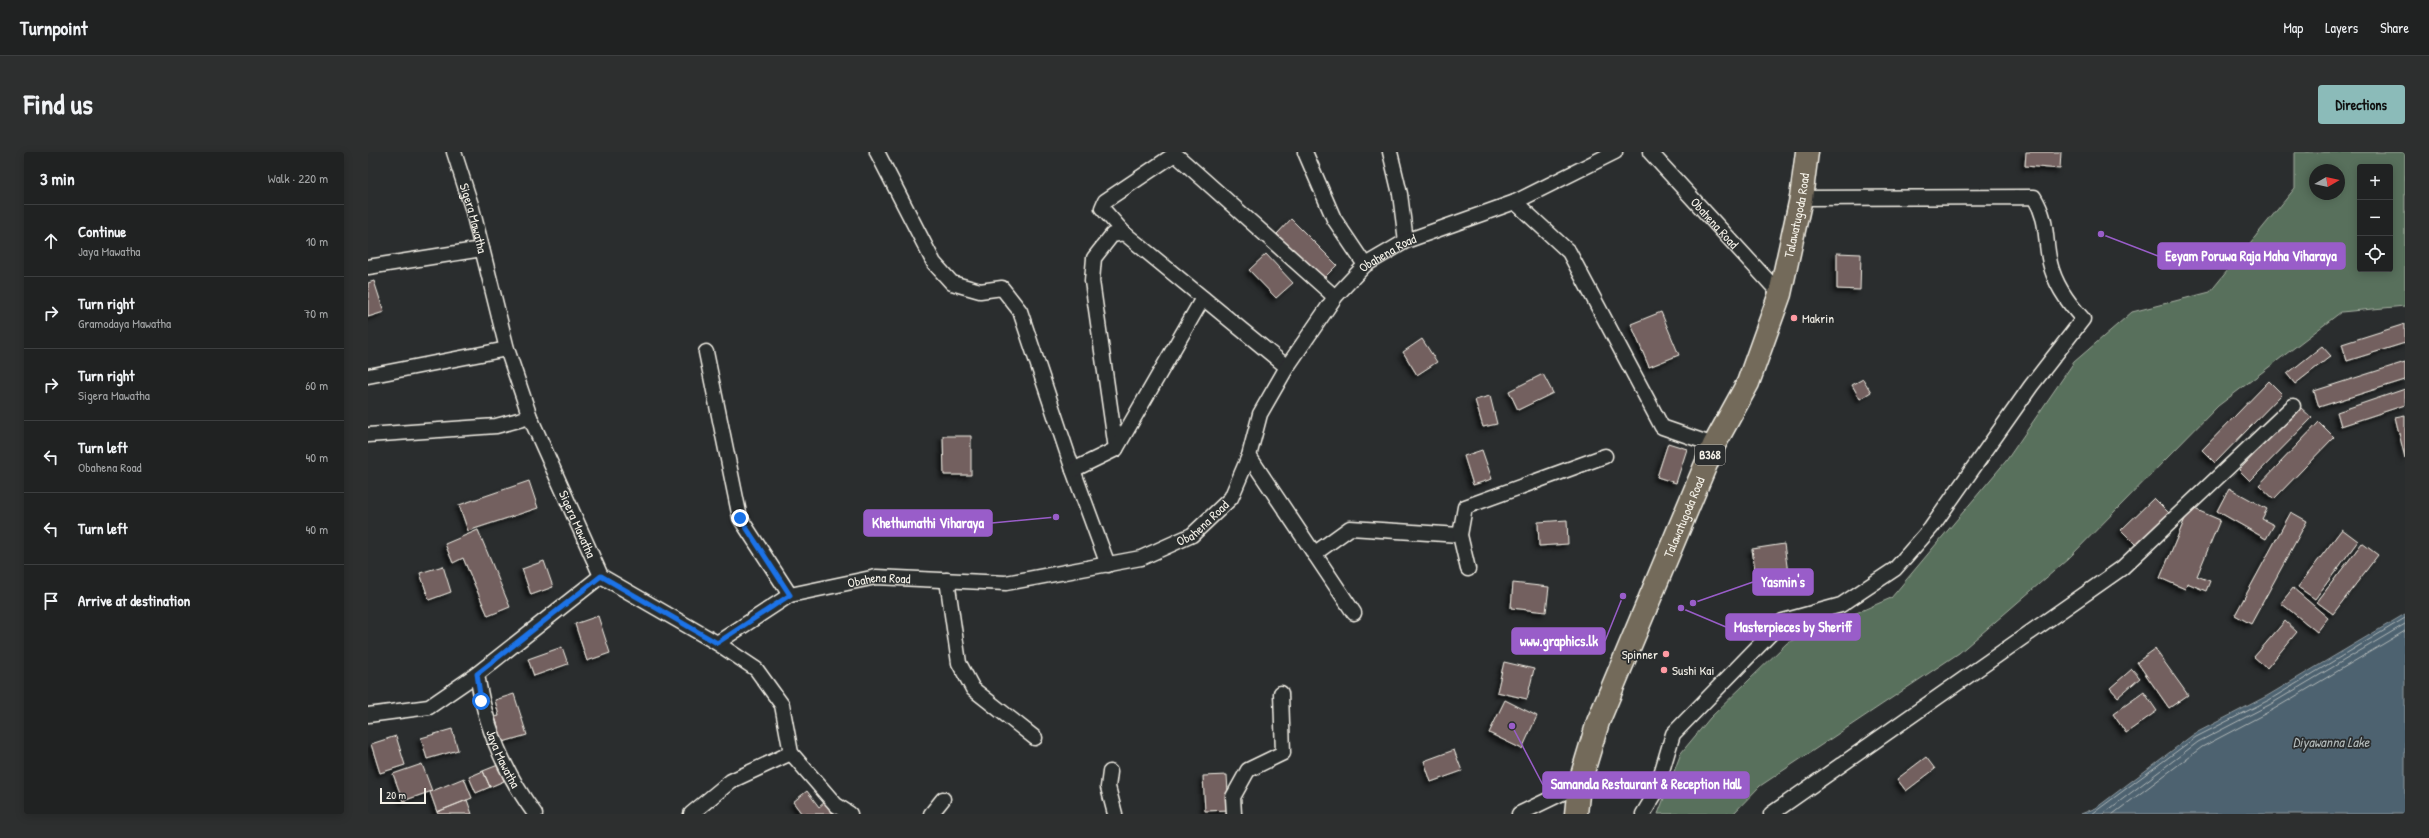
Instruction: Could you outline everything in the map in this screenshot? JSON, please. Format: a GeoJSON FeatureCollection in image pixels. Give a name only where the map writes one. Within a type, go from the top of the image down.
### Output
{"type":"FeatureCollection","features":[{"type":"Feature","properties":{"kind":"main road","name":"Talawatugoda Road"},"geometry":{"type":"LineString","coordinates":[[1576,814],[1579,785],[1598,722],[1714,445],[1748,383],[1780,294],[1801,198],[1807,152]]}},
{"type":"Feature","properties":{"kind":"street","name":"Sigera Mawatha"},"geometry":{"type":"LineString","coordinates":[[454,152],[482,249],[506,348],[530,417],[601,576]]}},
{"type":"Feature","properties":{"kind":"street"},"geometry":{"type":"LineString","coordinates":[[877,152],[934,263],[952,284],[980,290],[1002,288],[1020,311],[1073,470],[1108,565]]}},
{"type":"Feature","properties":{"kind":"street"},"geometry":{"type":"LineString","coordinates":[[1305,152],[1334,219],[1365,265]]}},
{"type":"Feature","properties":{"kind":"street"},"geometry":{"type":"LineString","coordinates":[[1390,152],[1400,194],[1406,241]]}},
{"type":"Feature","properties":{"kind":"street","name":"Obahena Road"},"geometry":{"type":"LineString","coordinates":[[717,643],[790,595],[876,577],[1006,583],[1141,558],[1192,535],[1231,498],[1249,456],[1260,414],[1287,367],[1335,297],[1365,265],[1406,241],[1515,202],[1615,152]]}},
{"type":"Feature","properties":{"kind":"street","name":"Obahena Road"},"geometry":{"type":"LineString","coordinates":[[1650,152],[1780,294]]}},
{"type":"Feature","properties":{"kind":"street"},"geometry":{"type":"LineString","coordinates":[[1287,367],[1124,232],[1102,208],[1105,201],[1175,154],[1335,297]]}},
{"type":"Feature","properties":{"kind":"street"},"geometry":{"type":"LineString","coordinates":[[1643,814],[1655,794],[1673,734],[1784,621],[1841,605],[1895,569],[1931,528],[2031,386],[2083,319],[2065,299],[2050,264],[2043,213],[2034,197],[1801,198]]}},
{"type":"Feature","properties":{"kind":"street"},"geometry":{"type":"LineString","coordinates":[[1515,202],[1569,252],[1662,427],[1714,445]]}},
{"type":"Feature","properties":{"kind":"street"},"geometry":{"type":"LineString","coordinates":[[1116,449],[1092,280],[1094,258],[1112,235],[1124,232]]}},
{"type":"Feature","properties":{"kind":"street"},"geometry":{"type":"LineString","coordinates":[[368,268],[482,249]]}},
{"type":"Feature","properties":{"kind":"street"},"geometry":{"type":"LineString","coordinates":[[1073,470],[1116,449],[1203,298]]}},
{"type":"Feature","properties":{"kind":"street"},"geometry":{"type":"LineString","coordinates":[[368,376],[506,348]]}},
{"type":"Feature","properties":{"kind":"street"},"geometry":{"type":"LineString","coordinates":[[706,352],[740,518],[790,595]]}},
{"type":"Feature","properties":{"kind":"street"},"geometry":{"type":"LineString","coordinates":[[1771,814],[2122,568],[2293,406]]}},
{"type":"Feature","properties":{"kind":"street"},"geometry":{"type":"LineString","coordinates":[[368,435],[496,426],[530,417]]}},
{"type":"Feature","properties":{"kind":"street"},"geometry":{"type":"LineString","coordinates":[[1249,456],[1354,614]]}},
{"type":"Feature","properties":{"kind":"street"},"geometry":{"type":"LineString","coordinates":[[1468,569],[1460,535],[1465,507],[1605,456]]}},
{"type":"Feature","properties":{"kind":"street"},"geometry":{"type":"LineString","coordinates":[[1314,554],[1350,528],[1460,535]]}},
{"type":"Feature","properties":{"kind":"street"},"geometry":{"type":"LineString","coordinates":[[368,715],[429,707],[477,674],[601,576],[717,643],[756,669],[782,705],[791,753],[836,805],[850,814]]}},
{"type":"Feature","properties":{"kind":"street"},"geometry":{"type":"LineString","coordinates":[[947,580],[959,663],[973,689],[1035,738]]}},
{"type":"Feature","properties":{"kind":"street","name":"Jaya Mawatha"},"geometry":{"type":"LineString","coordinates":[[477,674],[481,701],[497,749],[522,796],[535,814]]}},
{"type":"Feature","properties":{"kind":"street"},"geometry":{"type":"LineString","coordinates":[[1234,814],[1233,797],[1248,770],[1284,754],[1281,693]]}},
{"type":"Feature","properties":{"kind":"street"},"geometry":{"type":"LineString","coordinates":[[690,814],[731,781],[791,753]]}},
{"type":"Feature","properties":{"kind":"street"},"geometry":{"type":"LineString","coordinates":[[1110,772],[1108,786],[1115,814]]}},
{"type":"Feature","properties":{"kind":"street"},"geometry":{"type":"LineString","coordinates":[[1519,814],[1579,785]]}},
{"type":"Feature","properties":{"kind":"street"},"geometry":{"type":"LineString","coordinates":[[931,814],[943,799]]}},
{"type":"Feature","properties":{"kind":"green space"},"geometry":{"type":"Polygon","coordinates":[[[2295,152],[2405,152],[2405,306],[2341,312],[2218,406],[2068,559],[1959,653],[1760,786],[1733,814],[1658,814],[1681,753],[1710,718],[1787,643],[1891,598],[2006,461],[2074,362],[2132,312],[2210,292],[2295,188],[2295,152]]]}},
{"type":"Feature","properties":{"kind":"water","name":"Diyawanna Lake"},"geometry":{"type":"Polygon","coordinates":[[[2405,614],[2405,814],[2081,814],[2096,808],[2194,734],[2267,696],[2405,614]]]}},
{"type":"Feature","properties":{"kind":"building"},"geometry":{"type":"Polygon","coordinates":[[[2026,152],[2061,152],[2060,169],[2025,166],[2026,152]]]}},
{"type":"Feature","properties":{"kind":"building"},"geometry":{"type":"Polygon","coordinates":[[[1291,219],[1337,265],[1322,280],[1277,234],[1291,219]]]}},
{"type":"Feature","properties":{"kind":"building"},"geometry":{"type":"Polygon","coordinates":[[[1837,253],[1861,254],[1860,290],[1837,289],[1837,253]]]}},
{"type":"Feature","properties":{"kind":"building"},"geometry":{"type":"Polygon","coordinates":[[[1266,254],[1293,283],[1276,298],[1249,270],[1266,254]]]}},
{"type":"Feature","properties":{"kind":"building"},"geometry":{"type":"Polygon","coordinates":[[[374,281],[384,312],[368,317],[368,283],[374,281]]]}},
{"type":"Feature","properties":{"kind":"building"},"geometry":{"type":"Polygon","coordinates":[[[1661,312],[1679,355],[1649,367],[1631,324],[1661,312]]]}},
{"type":"Feature","properties":{"kind":"building"},"geometry":{"type":"Polygon","coordinates":[[[2405,324],[2405,343],[2347,361],[2342,344],[2405,324]]]}},
{"type":"Feature","properties":{"kind":"building"},"geometry":{"type":"Polygon","coordinates":[[[1422,339],[1437,362],[1417,375],[1403,352],[1422,339]]]}},
{"type":"Feature","properties":{"kind":"building"},"geometry":{"type":"Polygon","coordinates":[[[2322,346],[2331,356],[2295,384],[2287,374],[2322,346]]]}},
{"type":"Feature","properties":{"kind":"building"},"geometry":{"type":"Polygon","coordinates":[[[2405,362],[2405,380],[2319,407],[2314,391],[2405,362]]]}},
{"type":"Feature","properties":{"kind":"building"},"geometry":{"type":"Polygon","coordinates":[[[1543,374],[1553,393],[1518,410],[1509,391],[1543,374]]]}},
{"type":"Feature","properties":{"kind":"building"},"geometry":{"type":"Polygon","coordinates":[[[1863,379],[1871,392],[1860,399],[1852,385],[1863,379]]]}},
{"type":"Feature","properties":{"kind":"building"},"geometry":{"type":"Polygon","coordinates":[[[2269,381],[2282,394],[2215,463],[2202,450],[2269,381]]]}},
{"type":"Feature","properties":{"kind":"building"},"geometry":{"type":"Polygon","coordinates":[[[2405,389],[2405,405],[2341,426],[2337,412],[2405,389]]]}},
{"type":"Feature","properties":{"kind":"building"},"geometry":{"type":"Polygon","coordinates":[[[1490,396],[1497,424],[1483,427],[1475,400],[1490,396]]]}},
{"type":"Feature","properties":{"kind":"building"},"geometry":{"type":"Polygon","coordinates":[[[2300,407],[2312,418],[2250,481],[2239,470],[2300,407]]]}},
{"type":"Feature","properties":{"kind":"building"},"geometry":{"type":"Polygon","coordinates":[[[2405,415],[2405,458],[2395,417],[2405,415]]]}},
{"type":"Feature","properties":{"kind":"building"},"geometry":{"type":"Polygon","coordinates":[[[2319,422],[2334,437],[2274,499],[2259,485],[2319,422]]]}},
{"type":"Feature","properties":{"kind":"building"},"geometry":{"type":"Polygon","coordinates":[[[943,436],[971,436],[971,475],[944,475],[943,436]]]}},
{"type":"Feature","properties":{"kind":"building"},"geometry":{"type":"Polygon","coordinates":[[[1668,443],[1687,449],[1676,483],[1657,477],[1668,443]]]}},
{"type":"Feature","properties":{"kind":"building"},"geometry":{"type":"Polygon","coordinates":[[[1482,450],[1492,479],[1473,485],[1464,456],[1482,450]]]}},
{"type":"Feature","properties":{"kind":"building"},"geometry":{"type":"Polygon","coordinates":[[[529,481],[538,508],[468,531],[459,505],[529,481]]]}},
{"type":"Feature","properties":{"kind":"building"},"geometry":{"type":"Polygon","coordinates":[[[2229,488],[2267,509],[2262,519],[2274,525],[2266,539],[2217,511],[2229,488]]]}},
{"type":"Feature","properties":{"kind":"building"},"geometry":{"type":"Polygon","coordinates":[[[2154,498],[2169,513],[2136,545],[2121,530],[2154,498]]]}},
{"type":"Feature","properties":{"kind":"building"},"geometry":{"type":"Polygon","coordinates":[[[2190,507],[2220,520],[2197,576],[2210,581],[2206,591],[2187,583],[2185,589],[2160,578],[2190,507]]]}},
{"type":"Feature","properties":{"kind":"building"},"geometry":{"type":"Polygon","coordinates":[[[2291,512],[2307,521],[2251,624],[2235,615],[2291,512]]]}},
{"type":"Feature","properties":{"kind":"building"},"geometry":{"type":"Polygon","coordinates":[[[1567,520],[1568,544],[1539,546],[1538,522],[1567,520]]]}},
{"type":"Feature","properties":{"kind":"building"},"geometry":{"type":"Polygon","coordinates":[[[2342,529],[2358,541],[2315,599],[2298,587],[2342,529]]]}},
{"type":"Feature","properties":{"kind":"building"},"geometry":{"type":"Polygon","coordinates":[[[478,530],[510,607],[488,616],[463,558],[453,563],[445,544],[478,530]]]}},
{"type":"Feature","properties":{"kind":"building"},"geometry":{"type":"Polygon","coordinates":[[[2362,543],[2378,555],[2333,614],[2317,602],[2362,543]]]}},
{"type":"Feature","properties":{"kind":"building"},"geometry":{"type":"Polygon","coordinates":[[[1784,544],[1788,573],[1756,577],[1752,549],[1784,544]]]}},
{"type":"Feature","properties":{"kind":"building"},"geometry":{"type":"Polygon","coordinates":[[[544,561],[553,587],[531,595],[522,569],[544,561]]]}},
{"type":"Feature","properties":{"kind":"building"},"geometry":{"type":"Polygon","coordinates":[[[443,566],[451,592],[429,600],[420,573],[443,566]]]}},
{"type":"Feature","properties":{"kind":"building"},"geometry":{"type":"Polygon","coordinates":[[[1513,583],[1549,587],[1546,612],[1511,608],[1513,583]]]}},
{"type":"Feature","properties":{"kind":"building"},"geometry":{"type":"Polygon","coordinates":[[[2293,588],[2328,618],[2317,632],[2281,603],[2293,588]]]}},
{"type":"Feature","properties":{"kind":"building"},"geometry":{"type":"Polygon","coordinates":[[[598,616],[610,653],[587,661],[575,624],[598,616]]]}},
{"type":"Feature","properties":{"kind":"building"},"geometry":{"type":"Polygon","coordinates":[[[2285,621],[2297,632],[2267,668],[2254,657],[2285,621]]]}},
{"type":"Feature","properties":{"kind":"building"},"geometry":{"type":"Polygon","coordinates":[[[562,647],[568,664],[534,676],[528,659],[562,647]]]}},
{"type":"Feature","properties":{"kind":"building"},"geometry":{"type":"Polygon","coordinates":[[[2155,649],[2188,695],[2169,708],[2137,662],[2155,649]]]}},
{"type":"Feature","properties":{"kind":"building"},"geometry":{"type":"Polygon","coordinates":[[[1504,662],[1534,669],[1527,699],[1497,692],[1504,662]]]}},
{"type":"Feature","properties":{"kind":"building"},"geometry":{"type":"Polygon","coordinates":[[[2132,669],[2140,678],[2118,697],[2110,688],[2132,669]]]}},
{"type":"Feature","properties":{"kind":"building"},"geometry":{"type":"Polygon","coordinates":[[[2144,692],[2157,711],[2126,733],[2113,714],[2144,692]]]}},
{"type":"Feature","properties":{"kind":"building"},"geometry":{"type":"Polygon","coordinates":[[[514,694],[527,735],[503,742],[495,717],[499,716],[495,700],[514,694]]]}},
{"type":"Feature","properties":{"kind":"building"},"geometry":{"type":"Polygon","coordinates":[[[1505,700],[1537,716],[1522,749],[1489,733],[1505,700]]]}},
{"type":"Feature","properties":{"kind":"building"},"geometry":{"type":"Polygon","coordinates":[[[452,729],[458,750],[427,759],[421,738],[452,729]]]}},
{"type":"Feature","properties":{"kind":"building"},"geometry":{"type":"Polygon","coordinates":[[[396,736],[405,765],[380,773],[371,744],[396,736]]]}},
{"type":"Feature","properties":{"kind":"building"},"geometry":{"type":"Polygon","coordinates":[[[1454,750],[1462,771],[1431,782],[1424,761],[1454,750]]]}},
{"type":"Feature","properties":{"kind":"building"},"geometry":{"type":"Polygon","coordinates":[[[1926,757],[1935,769],[1906,791],[1897,779],[1926,757]]]}},
{"type":"Feature","properties":{"kind":"building"},"geometry":{"type":"Polygon","coordinates":[[[422,764],[432,791],[403,801],[393,774],[422,764]]]}},
{"type":"Feature","properties":{"kind":"building"},"geometry":{"type":"Polygon","coordinates":[[[498,765],[504,781],[490,787],[483,771],[498,765]]]}},
{"type":"Feature","properties":{"kind":"building"},"geometry":{"type":"Polygon","coordinates":[[[483,771],[490,787],[476,793],[469,777],[483,771]]]}},
{"type":"Feature","properties":{"kind":"building"},"geometry":{"type":"Polygon","coordinates":[[[1227,775],[1229,810],[1205,811],[1203,776],[1227,775]]]}},
{"type":"Feature","properties":{"kind":"building"},"geometry":{"type":"Polygon","coordinates":[[[464,778],[472,798],[437,812],[430,792],[464,778]]]}},
{"type":"Feature","properties":{"kind":"building"},"geometry":{"type":"Polygon","coordinates":[[[807,791],[819,807],[825,802],[833,814],[802,814],[793,802],[807,791]]]}},
{"type":"Feature","properties":{"kind":"building"},"geometry":{"type":"Polygon","coordinates":[[[467,800],[472,814],[438,814],[437,812],[467,800]]]}},
{"type":"Feature","properties":{"kind":"place","name":"Eeyam Poruwa Raja Maha Viharaya"},"geometry":{"type":"Point","coordinates":[2101,234]}},
{"type":"Feature","properties":{"kind":"place","name":"Makrin"},"geometry":{"type":"Point","coordinates":[1794,318]}},
{"type":"Feature","properties":{"kind":"place","name":"Khethumathi Viharaya"},"geometry":{"type":"Point","coordinates":[1056,517]}},
{"type":"Feature","properties":{"kind":"place","name":"www.graphics.lk"},"geometry":{"type":"Point","coordinates":[1623,596]}},
{"type":"Feature","properties":{"kind":"place","name":"Yasmin's"},"geometry":{"type":"Point","coordinates":[1693,603]}},
{"type":"Feature","properties":{"kind":"place","name":"Masterpieces by Sheriff"},"geometry":{"type":"Point","coordinates":[1681,608]}},
{"type":"Feature","properties":{"kind":"place","name":"Spinner"},"geometry":{"type":"Point","coordinates":[1666,654]}},
{"type":"Feature","properties":{"kind":"place","name":"Sushi Kai"},"geometry":{"type":"Point","coordinates":[1664,670]}},
{"type":"Feature","properties":{"kind":"place","name":"Samanala Restaurant & Reception Hall"},"geometry":{"type":"Point","coordinates":[1512,726]}},
{"type":"Feature","properties":{"kind":"route"},"geometry":{"type":"LineString","coordinates":[[481,701],[477,674],[601,576],[717,643],[790,595],[740,518]]}}]}
